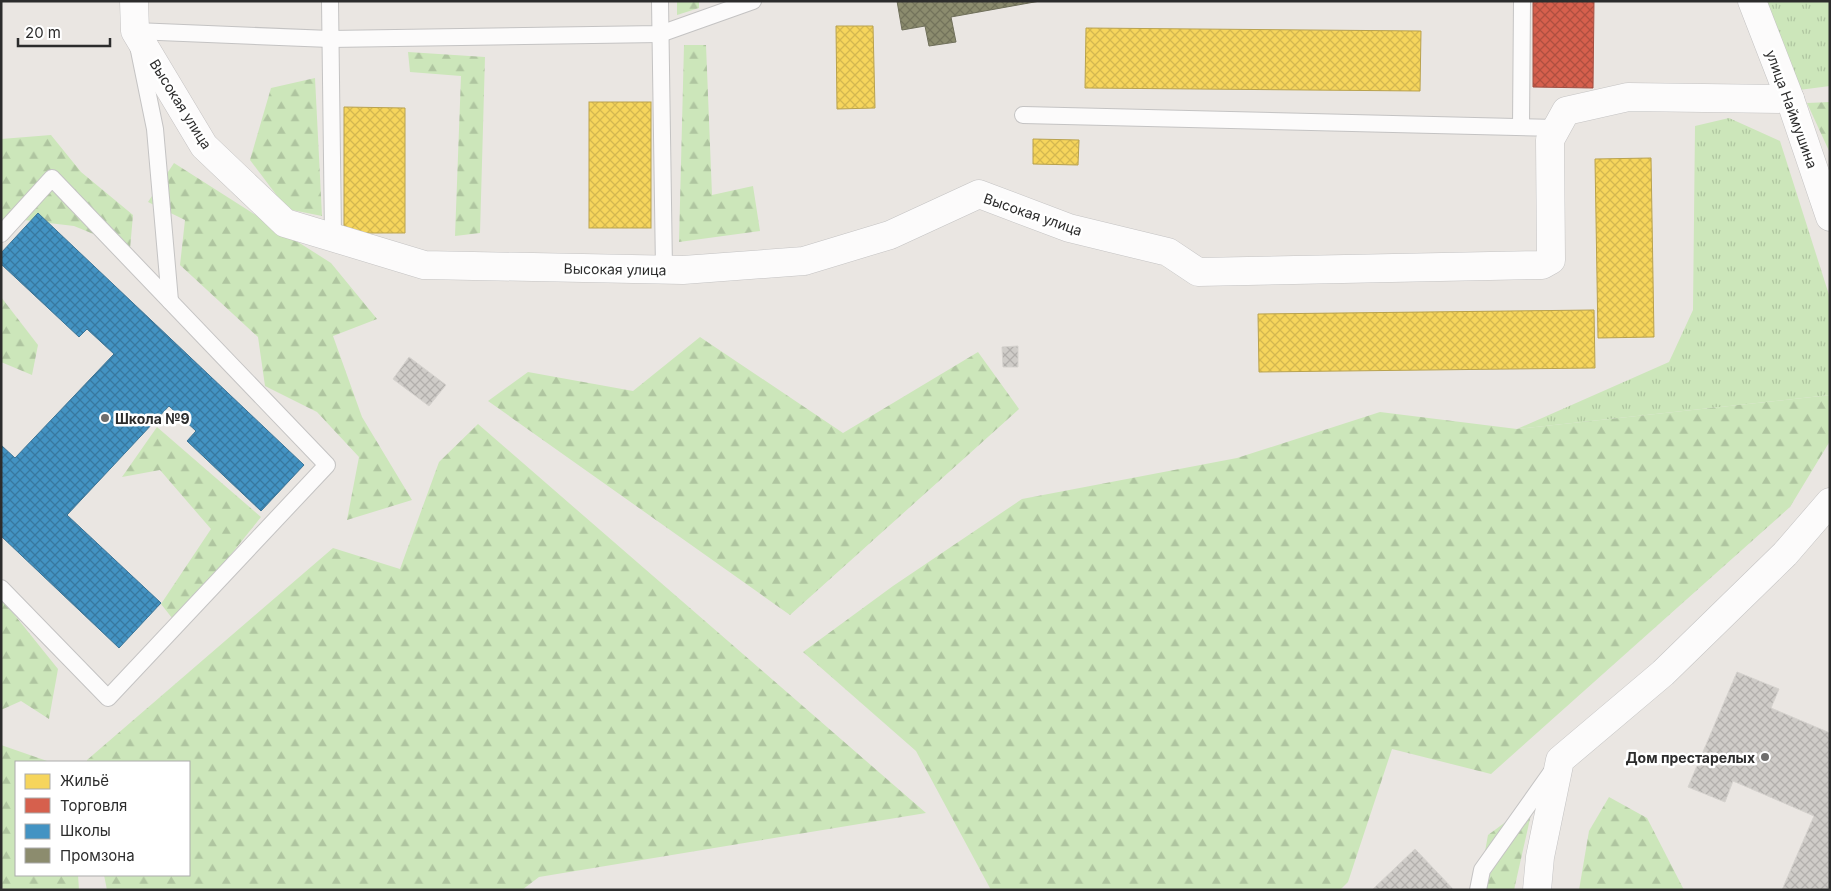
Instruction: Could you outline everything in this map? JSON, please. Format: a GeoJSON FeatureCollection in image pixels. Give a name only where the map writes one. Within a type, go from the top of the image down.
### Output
{"type":"FeatureCollection","features":[{"type":"Feature","properties":{"kind":"street","name":"Высокая улица"},"geometry":{"type":"LineString","coordinates":[[134,1],[135,31],[204,146],[285,223],[424,266],[683,270],[804,260],[890,235],[979,194],[1069,228],[1168,252],[1198,272],[1542,265],[1551,260],[1550,140],[1557,128]]}},
{"type":"Feature","properties":{"kind":"street","name":"улица Наймушина"},"geometry":{"type":"LineString","coordinates":[[1752,1],[1790,99],[1830,217]]}},
{"type":"Feature","properties":{"kind":"street"},"geometry":{"type":"LineString","coordinates":[[1557,128],[1566,111],[1628,97],[1790,99]]}},
{"type":"Feature","properties":{"kind":"street"},"geometry":{"type":"LineString","coordinates":[[1537,890],[1540,857],[1560,760],[1663,673],[1785,554],[1830,502]]}},
{"type":"Feature","properties":{"kind":"lane"},"geometry":{"type":"LineString","coordinates":[[330,1],[333,237]]}},
{"type":"Feature","properties":{"kind":"lane"},"geometry":{"type":"LineString","coordinates":[[660,1],[664,269]]}},
{"type":"Feature","properties":{"kind":"lane"},"geometry":{"type":"LineString","coordinates":[[170,301],[155,129],[135,31],[330,39],[660,34],[753,1]]}},
{"type":"Feature","properties":{"kind":"lane"},"geometry":{"type":"LineString","coordinates":[[1521,127],[1522,1]]}},
{"type":"Feature","properties":{"kind":"lane"},"geometry":{"type":"LineString","coordinates":[[1023,115],[1557,128]]}},
{"type":"Feature","properties":{"kind":"lane"},"geometry":{"type":"LineString","coordinates":[[1,234],[52,178],[327,465],[108,698],[1,588]]}},
{"type":"Feature","properties":{"kind":"lane"},"geometry":{"type":"LineString","coordinates":[[1478,890],[1482,870],[1560,760]]}},
{"type":"Feature","properties":{"kind":"green space"},"geometry":{"type":"Polygon","coordinates":[[[677,1],[699,1],[699,8],[677,15],[677,1]]]}},
{"type":"Feature","properties":{"kind":"green space"},"geometry":{"type":"Polygon","coordinates":[[[1766,1],[1830,1],[1830,86],[1799,90],[1766,1]]]}},
{"type":"Feature","properties":{"kind":"green space"},"geometry":{"type":"Polygon","coordinates":[[[684,45],[706,45],[712,195],[753,186],[760,231],[679,242],[684,45]]]}},
{"type":"Feature","properties":{"kind":"green space"},"geometry":{"type":"Polygon","coordinates":[[[408,52],[485,57],[480,233],[455,236],[461,76],[410,72],[408,52]]]}},
{"type":"Feature","properties":{"kind":"green space"},"geometry":{"type":"Polygon","coordinates":[[[315,78],[322,216],[287,209],[250,160],[271,88],[315,78]]]}},
{"type":"Feature","properties":{"kind":"green space"},"geometry":{"type":"Polygon","coordinates":[[[1830,102],[1830,153],[1807,103],[1830,102]]]}},
{"type":"Feature","properties":{"kind":"green space"},"geometry":{"type":"Polygon","coordinates":[[[1729,118],[1780,141],[1830,298],[1830,395],[1517,429],[1669,362],[1693,310],[1695,126],[1729,118]]]}},
{"type":"Feature","properties":{"kind":"green space"},"geometry":{"type":"Polygon","coordinates":[[[51,135],[81,172],[133,215],[130,249],[74,226],[7,218],[1,223],[1,139],[51,135]]]}},
{"type":"Feature","properties":{"kind":"green space"},"geometry":{"type":"Polygon","coordinates":[[[174,163],[331,263],[377,319],[333,336],[362,417],[412,500],[347,520],[359,457],[317,412],[265,386],[258,337],[180,265],[185,220],[148,202],[174,163]]]}},
{"type":"Feature","properties":{"kind":"green space"},"geometry":{"type":"Polygon","coordinates":[[[1,297],[38,345],[32,375],[1,362],[1,297]]]}},
{"type":"Feature","properties":{"kind":"green space"},"geometry":{"type":"Polygon","coordinates":[[[700,337],[843,433],[978,352],[1019,409],[790,615],[488,401],[528,372],[633,391],[700,337]]]}},
{"type":"Feature","properties":{"kind":"green space"},"geometry":{"type":"Polygon","coordinates":[[[1830,395],[1830,441],[1790,507],[1491,774],[1392,749],[1348,882],[1340,890],[991,890],[916,751],[803,652],[893,586],[1022,499],[1237,458],[1380,412],[1517,429],[1830,395]]]}},
{"type":"Feature","properties":{"kind":"green space"},"geometry":{"type":"Polygon","coordinates":[[[478,424],[926,813],[539,877],[522,890],[107,890],[104,876],[190,876],[190,761],[87,760],[333,548],[400,569],[439,462],[478,424]]]}},
{"type":"Feature","properties":{"kind":"green space"},"geometry":{"type":"Polygon","coordinates":[[[157,427],[261,517],[176,623],[161,604],[211,529],[160,470],[122,477],[157,427]]]}},
{"type":"Feature","properties":{"kind":"green space"},"geometry":{"type":"Polygon","coordinates":[[[1,598],[58,669],[49,719],[21,701],[1,710],[1,598]]]}},
{"type":"Feature","properties":{"kind":"green space"},"geometry":{"type":"Polygon","coordinates":[[[1,745],[47,761],[15,761],[15,876],[78,876],[79,890],[4,890],[1,886],[1,745]]]}},
{"type":"Feature","properties":{"kind":"green space"},"geometry":{"type":"Polygon","coordinates":[[[1609,797],[1647,818],[1684,890],[1579,890],[1589,831],[1609,797]]]}},
{"type":"Feature","properties":{"kind":"green space"},"geometry":{"type":"Polygon","coordinates":[[[1534,801],[1514,890],[1478,890],[1488,835],[1534,801]]]}},
{"type":"Feature","properties":{"kind":"building: Жильё"},"geometry":{"type":"Polygon","coordinates":[[[836,26],[873,26],[875,108],[837,109],[836,26]]]}},
{"type":"Feature","properties":{"kind":"building: Жильё"},"geometry":{"type":"Polygon","coordinates":[[[1086,28],[1421,31],[1420,91],[1085,88],[1086,28]]]}},
{"type":"Feature","properties":{"kind":"building: Жильё"},"geometry":{"type":"Polygon","coordinates":[[[589,102],[651,102],[651,228],[589,228],[589,102]]]}},
{"type":"Feature","properties":{"kind":"building: Жильё"},"geometry":{"type":"Polygon","coordinates":[[[344,107],[405,108],[405,233],[344,233],[344,107]]]}},
{"type":"Feature","properties":{"kind":"building: Жильё"},"geometry":{"type":"Polygon","coordinates":[[[1033,139],[1079,140],[1078,165],[1033,164],[1033,139]]]}},
{"type":"Feature","properties":{"kind":"building: Жильё"},"geometry":{"type":"Polygon","coordinates":[[[1651,158],[1654,337],[1598,338],[1595,159],[1651,158]]]}},
{"type":"Feature","properties":{"kind":"building: Жильё"},"geometry":{"type":"Polygon","coordinates":[[[1594,310],[1595,368],[1259,372],[1258,314],[1594,310]]]}},
{"type":"Feature","properties":{"kind":"building: Торговля"},"geometry":{"type":"Polygon","coordinates":[[[1533,1],[1594,1],[1593,88],[1533,87],[1533,1]]]}},
{"type":"Feature","properties":{"kind":"building: Школы","name":"Школа №9"},"geometry":{"type":"Polygon","coordinates":[[[38,213],[304,465],[261,511],[187,441],[196,431],[169,406],[67,515],[161,603],[119,648],[1,536],[1,445],[15,458],[114,354],[87,329],[79,337],[1,264],[1,253],[38,213]]]}},
{"type":"Feature","properties":{"kind":"building: Промзона"},"geometry":{"type":"Polygon","coordinates":[[[897,1],[1040,1],[951,17],[956,42],[929,46],[925,26],[902,30],[897,1]]]}},
{"type":"Feature","properties":{"kind":"building: Прочее"},"geometry":{"type":"Polygon","coordinates":[[[1018,346],[1018,367],[1003,367],[1002,347],[1018,346]]]}},
{"type":"Feature","properties":{"kind":"building: Прочее"},"geometry":{"type":"Polygon","coordinates":[[[409,357],[446,385],[429,406],[393,379],[409,357]]]}},
{"type":"Feature","properties":{"kind":"building: Прочее","name":"Дом престарелых"},"geometry":{"type":"Polygon","coordinates":[[[1737,672],[1779,689],[1771,708],[1830,733],[1830,890],[1782,890],[1814,816],[1733,781],[1725,802],[1688,787],[1737,672]]]}},
{"type":"Feature","properties":{"kind":"building: Прочее"},"geometry":{"type":"Polygon","coordinates":[[[1415,849],[1454,890],[1372,890],[1415,849]]]}},
{"type":"Feature","properties":{"kind":"place","name":"Школа №9"},"geometry":{"type":"Point","coordinates":[105,418]}},
{"type":"Feature","properties":{"kind":"place","name":"Дом престарелых"},"geometry":{"type":"Point","coordinates":[1765,757]}}]}
